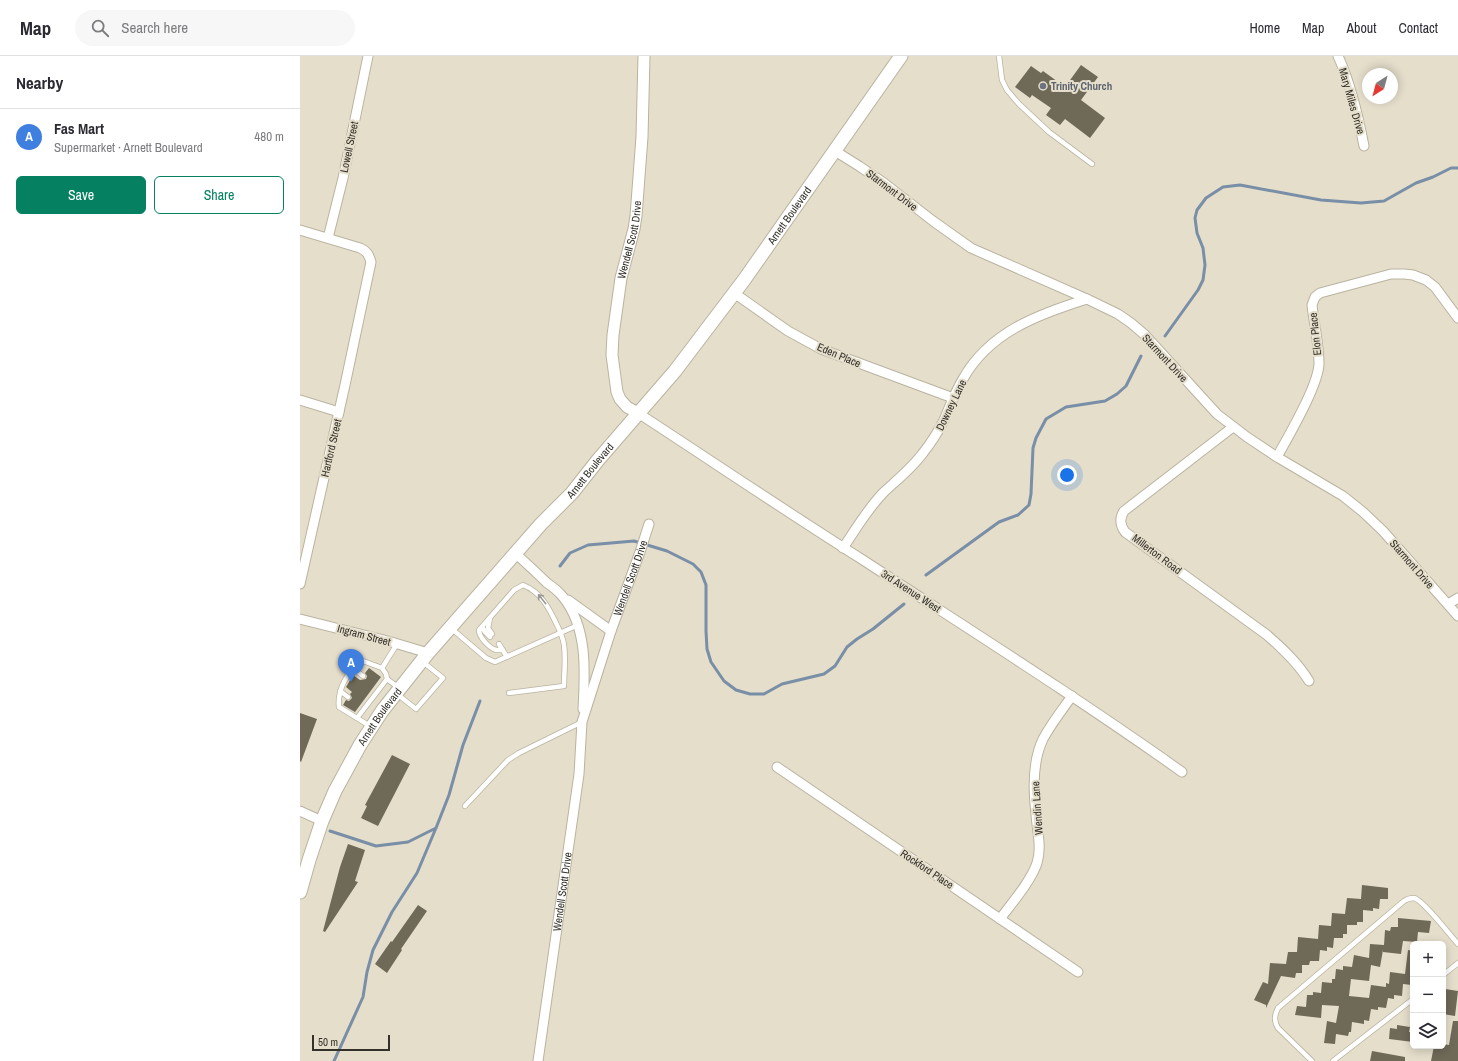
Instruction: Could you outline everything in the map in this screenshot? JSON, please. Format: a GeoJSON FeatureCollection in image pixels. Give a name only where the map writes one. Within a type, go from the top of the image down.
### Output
{"type":"FeatureCollection","features":[{"type":"Feature","properties":{"kind":"main road","name":"Arnett Boulevard"},"geometry":{"type":"LineString","coordinates":[[300,892],[322,822],[347,768],[371,728],[425,657],[541,524],[572,492],[675,371],[734,293],[901,56]]}},
{"type":"Feature","properties":{"kind":"street","name":"Lowell Street"},"geometry":{"type":"LineString","coordinates":[[328,238],[343,178],[368,56]]}},
{"type":"Feature","properties":{"kind":"street","name":"Wendell Scott Drive"},"geometry":{"type":"LineString","coordinates":[[638,413],[627,407],[620,399],[617,392],[612,355],[613,335],[622,278],[634,229],[637,203],[642,137],[644,56]]}},
{"type":"Feature","properties":{"kind":"street","name":"Mary Miles Drive"},"geometry":{"type":"LineString","coordinates":[[1338,56],[1350,87],[1364,146]]}},
{"type":"Feature","properties":{"kind":"street","name":"Starmont Drive"},"geometry":{"type":"LineString","coordinates":[[835,151],[872,174],[933,221],[972,248],[1118,314],[1145,335],[1217,414],[1233,427],[1278,457],[1343,496],[1364,512],[1383,531],[1458,616]]}},
{"type":"Feature","properties":{"kind":"street"},"geometry":{"type":"LineString","coordinates":[[300,230],[328,238]]}},
{"type":"Feature","properties":{"kind":"street","name":"Hartford Street"},"geometry":{"type":"LineString","coordinates":[[300,584],[371,262],[370,256],[366,251],[328,238]]}},
{"type":"Feature","properties":{"kind":"street","name":"Elon Place"},"geometry":{"type":"LineString","coordinates":[[1278,457],[1303,407],[1314,382],[1319,365],[1312,305],[1315,297],[1320,293],[1391,274],[1413,275],[1426,280],[1435,287],[1458,318]]}},
{"type":"Feature","properties":{"kind":"street","name":"Eden Place"},"geometry":{"type":"LineString","coordinates":[[734,293],[788,331],[821,349],[953,398]]}},
{"type":"Feature","properties":{"kind":"street","name":"Downey Lane"},"geometry":{"type":"LineString","coordinates":[[843,548],[873,504],[884,491],[904,475],[930,443],[944,420],[963,378],[972,364],[1001,336],[1037,316],[1087,299]]}},
{"type":"Feature","properties":{"kind":"street"},"geometry":{"type":"LineString","coordinates":[[300,400],[339,412]]}},
{"type":"Feature","properties":{"kind":"street","name":"3rd Avenue West"},"geometry":{"type":"LineString","coordinates":[[638,413],[1110,721],[1182,772]]}},
{"type":"Feature","properties":{"kind":"street","name":"Millerton Road"},"geometry":{"type":"LineString","coordinates":[[1233,427],[1124,511],[1120,522],[1125,532],[1267,635],[1302,669],[1309,681]]}},
{"type":"Feature","properties":{"kind":"street","name":"Wendell Scott Drive"},"geometry":{"type":"LineString","coordinates":[[582,722],[611,631],[648,527]]}},
{"type":"Feature","properties":{"kind":"street","name":"Wendell Scott Drive"},"geometry":{"type":"LineString","coordinates":[[516,554],[563,597],[611,631]]}},
{"type":"Feature","properties":{"kind":"street","name":"Wendell Scott Drive"},"geometry":{"type":"LineString","coordinates":[[538,1061],[579,774],[582,722],[584,658],[578,625],[572,610],[563,597]]}},
{"type":"Feature","properties":{"kind":"street"},"geometry":{"type":"LineString","coordinates":[[1448,604],[1458,598]]}},
{"type":"Feature","properties":{"kind":"street","name":"Ingram Street"},"geometry":{"type":"LineString","coordinates":[[300,619],[397,644],[425,657]]}},
{"type":"Feature","properties":{"kind":"street","name":"Wendin Lane"},"geometry":{"type":"LineString","coordinates":[[1000,919],[1032,874],[1037,862],[1040,850],[1034,787],[1035,765],[1038,752],[1048,730],[1072,696]]}},
{"type":"Feature","properties":{"kind":"street","name":"Rockford Place"},"geometry":{"type":"LineString","coordinates":[[777,767],[1078,972]]}},
{"type":"Feature","properties":{"kind":"street"},"geometry":{"type":"LineString","coordinates":[[300,811],[322,822]]}},
{"type":"Feature","properties":{"kind":"lane"},"geometry":{"type":"LineString","coordinates":[[999,56],[1002,80],[1007,90],[1019,104],[1049,132],[1092,164]]}},
{"type":"Feature","properties":{"kind":"lane"},"geometry":{"type":"LineString","coordinates":[[503,650],[495,650],[479,634],[479,630],[514,590],[523,585],[531,588],[540,596],[550,611],[560,633],[564,645],[564,686],[509,693]]}},
{"type":"Feature","properties":{"kind":"lane"},"geometry":{"type":"LineString","coordinates":[[482,627],[485,632],[491,635],[488,628],[490,618]]}},
{"type":"Feature","properties":{"kind":"lane"},"geometry":{"type":"LineString","coordinates":[[451,628],[486,658],[495,662],[578,625]]}},
{"type":"Feature","properties":{"kind":"lane"},"geometry":{"type":"LineString","coordinates":[[500,643],[508,657]]}},
{"type":"Feature","properties":{"kind":"lane"},"geometry":{"type":"LineString","coordinates":[[382,668],[397,644]]}},
{"type":"Feature","properties":{"kind":"lane"},"geometry":{"type":"LineString","coordinates":[[371,728],[339,707],[338,698],[344,680],[354,670],[358,663],[363,661],[382,668],[387,679],[416,709],[443,678],[425,657]]}},
{"type":"Feature","properties":{"kind":"lane"},"geometry":{"type":"LineString","coordinates":[[354,670],[363,676]]}},
{"type":"Feature","properties":{"kind":"lane"},"geometry":{"type":"LineString","coordinates":[[357,718],[363,706],[387,679]]}},
{"type":"Feature","properties":{"kind":"lane"},"geometry":{"type":"LineString","coordinates":[[375,685],[380,688]]}},
{"type":"Feature","properties":{"kind":"lane"},"geometry":{"type":"LineString","coordinates":[[340,691],[348,696]]}},
{"type":"Feature","properties":{"kind":"lane"},"geometry":{"type":"LineString","coordinates":[[465,806],[508,760],[519,752],[582,722]]}},
{"type":"Feature","properties":{"kind":"lane"},"geometry":{"type":"LineString","coordinates":[[1312,1061],[1278,1028],[1274,1018],[1278,1008],[1404,901],[1413,898],[1418,900],[1458,944]]}},
{"type":"Feature","properties":{"kind":"lane"},"geometry":{"type":"LineString","coordinates":[[1446,973],[1458,963]]}},
{"type":"Feature","properties":{"kind":"lane"},"geometry":{"type":"LineString","coordinates":[[1334,1061],[1410,1001]]}},
{"type":"Feature","properties":{"kind":"building"},"geometry":{"type":"Polygon","coordinates":[[[1081,65],[1098,77],[1081,100],[1105,118],[1090,138],[1065,119],[1060,125],[1046,115],[1051,108],[1032,95],[1030,98],[1015,87],[1031,66],[1041,73],[1043,71],[1065,87],[1081,65]]]}},
{"type":"Feature","properties":{"kind":"building"},"geometry":{"type":"Polygon","coordinates":[[[369,668],[381,677],[355,712],[343,705],[346,700],[349,701],[352,698],[350,694],[352,692],[346,687],[353,675],[360,680],[366,679],[367,676],[365,673],[369,668]]]}},
{"type":"Feature","properties":{"kind":"building"},"geometry":{"type":"Polygon","coordinates":[[[300,713],[317,719],[301,762],[300,761],[300,713]]]}},
{"type":"Feature","properties":{"kind":"building"},"geometry":{"type":"Polygon","coordinates":[[[392,755],[410,764],[378,826],[361,818],[367,806],[365,805],[392,755]]]}},
{"type":"Feature","properties":{"kind":"building"},"geometry":{"type":"Polygon","coordinates":[[[348,844],[365,850],[355,881],[358,882],[325,932],[323,931],[340,867],[348,844]]]}},
{"type":"Feature","properties":{"kind":"building"},"geometry":{"type":"Polygon","coordinates":[[[1362,885],[1388,888],[1388,899],[1380,899],[1379,909],[1373,908],[1373,911],[1363,910],[1363,922],[1357,922],[1357,925],[1347,925],[1347,934],[1343,934],[1343,938],[1334,938],[1333,948],[1327,947],[1327,951],[1320,950],[1319,961],[1310,961],[1309,965],[1302,965],[1302,973],[1296,973],[1295,978],[1281,976],[1266,1008],[1266,1005],[1254,1000],[1263,982],[1268,984],[1270,963],[1286,964],[1288,952],[1297,952],[1298,937],[1318,939],[1319,925],[1331,926],[1332,913],[1345,914],[1347,898],[1361,899],[1362,885]]]}},
{"type":"Feature","properties":{"kind":"building"},"geometry":{"type":"Polygon","coordinates":[[[418,905],[427,911],[401,949],[402,950],[387,973],[375,964],[418,905]]]}},
{"type":"Feature","properties":{"kind":"building"},"geometry":{"type":"Polygon","coordinates":[[[1398,918],[1431,921],[1429,933],[1418,932],[1417,941],[1403,941],[1401,954],[1383,952],[1383,950],[1380,967],[1371,965],[1369,981],[1351,979],[1349,996],[1369,998],[1371,985],[1386,987],[1386,983],[1389,984],[1390,972],[1405,974],[1408,950],[1410,950],[1410,985],[1403,984],[1402,996],[1394,995],[1394,999],[1388,998],[1386,1008],[1378,1007],[1378,1010],[1371,1009],[1369,1021],[1364,1020],[1364,1024],[1352,1022],[1351,1032],[1349,1032],[1348,1036],[1336,1034],[1335,1044],[1324,1043],[1327,1021],[1336,1023],[1339,1006],[1322,1005],[1321,1018],[1295,1015],[1297,1006],[1306,1007],[1307,995],[1313,995],[1313,992],[1321,993],[1322,982],[1332,983],[1332,979],[1335,979],[1336,969],[1343,970],[1343,966],[1352,967],[1354,955],[1369,958],[1370,944],[1384,945],[1385,930],[1390,931],[1391,927],[1398,927],[1398,918]]]}},
{"type":"Feature","properties":{"kind":"building"},"geometry":{"type":"Polygon","coordinates":[[[1446,989],[1458,991],[1455,1016],[1446,1014],[1446,989]]]}},
{"type":"Feature","properties":{"kind":"building"},"geometry":{"type":"Polygon","coordinates":[[[1453,1021],[1458,1021],[1458,1061],[1431,1061],[1433,1049],[1446,1049],[1446,1044],[1449,1045],[1453,1021]]]}},
{"type":"Feature","properties":{"kind":"building"},"geometry":{"type":"Polygon","coordinates":[[[1397,1025],[1410,1027],[1410,1042],[1389,1039],[1390,1028],[1397,1029],[1397,1025]]]}},
{"type":"Feature","properties":{"kind":"building"},"geometry":{"type":"Polygon","coordinates":[[[1372,1051],[1405,1057],[1405,1061],[1370,1061],[1372,1051]]]}},
{"type":"Feature","properties":{"kind":"waterway"},"geometry":{"type":"LineString","coordinates":[[1165,336],[1198,290],[1203,280],[1205,265],[1203,248],[1197,233],[1195,218],[1197,210],[1206,198],[1223,187],[1240,185],[1321,200],[1361,203],[1384,201],[1416,183],[1451,168],[1458,168]]}},
{"type":"Feature","properties":{"kind":"waterway"},"geometry":{"type":"LineString","coordinates":[[926,575],[999,522],[1018,515],[1029,505],[1031,494],[1033,448],[1036,438],[1046,419],[1066,407],[1105,401],[1117,394],[1126,386],[1141,356]]}},
{"type":"Feature","properties":{"kind":"waterway"},"geometry":{"type":"LineString","coordinates":[[560,566],[570,553],[588,545],[634,541],[667,551],[693,564],[701,572],[706,585],[707,649],[711,662],[724,681],[736,690],[750,694],[764,694],[782,684],[824,674],[835,666],[847,647],[873,629],[904,604]]}},
{"type":"Feature","properties":{"kind":"waterway"},"geometry":{"type":"LineString","coordinates":[[334,1061],[363,997],[367,972],[373,950],[392,912],[417,873],[436,828],[449,795],[463,745],[480,701]]}},
{"type":"Feature","properties":{"kind":"waterway"},"geometry":{"type":"LineString","coordinates":[[330,831],[376,846],[408,842],[436,828]]}},
{"type":"Feature","properties":{"kind":"place","name":"Trinity Church"},"geometry":{"type":"Point","coordinates":[1043,86]}},
{"type":"Feature","properties":{"kind":"place","name":"Fas Mart"},"geometry":{"type":"Point","coordinates":[351,682]}}]}
